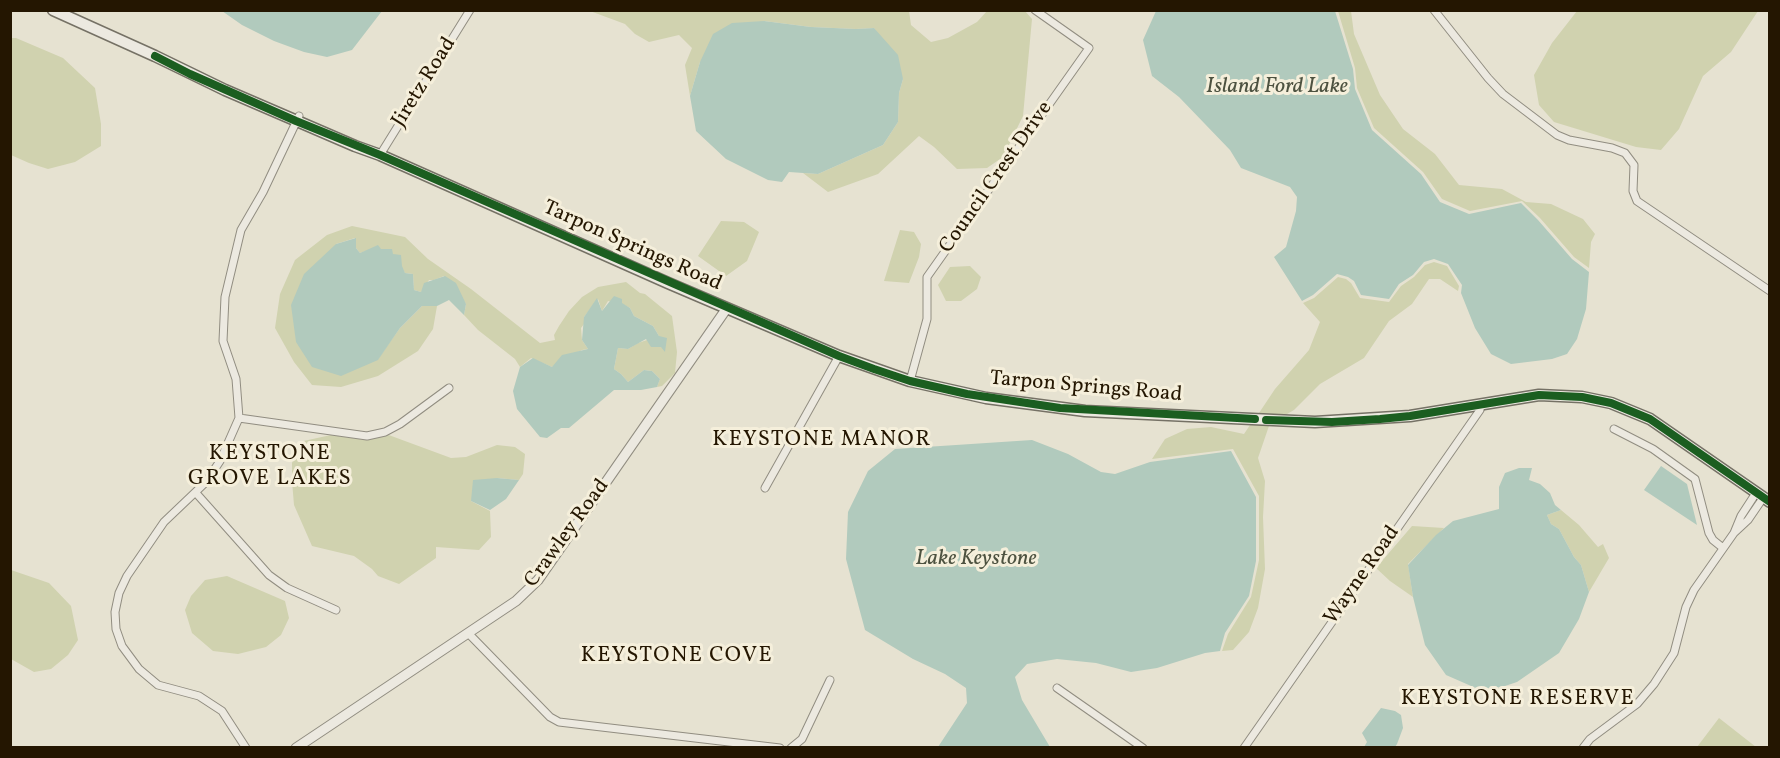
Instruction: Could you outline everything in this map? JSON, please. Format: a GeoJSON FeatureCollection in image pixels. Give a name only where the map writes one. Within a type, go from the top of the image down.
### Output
{"type":"FeatureCollection","features":[{"type":"Feature","properties":{"kind":"main road","name":"Tarpon Springs Road"},"geometry":{"type":"LineString","coordinates":[[53,10],[155,56],[189,74],[298,118],[355,147],[380,155],[838,356],[910,381],[986,398],[1085,411],[1332,422],[1410,416],[1532,396],[1558,394],[1582,397],[1611,403],[1650,419],[1763,498]]}},
{"type":"Feature","properties":{"kind":"street","name":"Jiretz Road"},"geometry":{"type":"LineString","coordinates":[[380,155],[470,10]]}},
{"type":"Feature","properties":{"kind":"street","name":"Council Crest Drive"},"geometry":{"type":"LineString","coordinates":[[910,381],[927,319],[927,277],[1089,48],[1035,10]]}},
{"type":"Feature","properties":{"kind":"street"},"geometry":{"type":"LineString","coordinates":[[1434,10],[1503,94],[1551,132],[1563,138],[1625,153],[1634,165],[1633,191],[1637,201],[1770,291]]}},
{"type":"Feature","properties":{"kind":"street"},"geometry":{"type":"LineString","coordinates":[[246,747],[222,711],[199,696],[158,685],[139,669],[122,646],[116,629],[115,612],[119,593],[127,576],[164,522],[206,482],[220,461],[239,418],[236,379],[223,340],[225,297],[241,230],[263,192],[298,118]]}},
{"type":"Feature","properties":{"kind":"street","name":"Crawley Road"},"geometry":{"type":"LineString","coordinates":[[296,747],[516,601],[538,580],[727,308]]}},
{"type":"Feature","properties":{"kind":"street"},"geometry":{"type":"LineString","coordinates":[[765,488],[838,356]]}},
{"type":"Feature","properties":{"kind":"street"},"geometry":{"type":"LineString","coordinates":[[239,418],[367,436],[384,432],[400,424],[449,388]]}},
{"type":"Feature","properties":{"kind":"street","name":"Wayne Road"},"geometry":{"type":"LineString","coordinates":[[1244,747],[1480,410],[1481,404]]}},
{"type":"Feature","properties":{"kind":"street"},"geometry":{"type":"LineString","coordinates":[[1614,429],[1647,445],[1695,479],[1711,537],[1723,548]]}},
{"type":"Feature","properties":{"kind":"street"},"geometry":{"type":"LineString","coordinates":[[196,493],[269,575],[287,588],[336,609]]}},
{"type":"Feature","properties":{"kind":"street"},"geometry":{"type":"LineString","coordinates":[[1734,533],[1741,516],[1763,498]]}},
{"type":"Feature","properties":{"kind":"street"},"geometry":{"type":"LineString","coordinates":[[1583,747],[1597,733],[1637,704],[1654,684],[1674,653],[1686,607],[1694,590],[1734,533],[1748,520],[1763,498]]}},
{"type":"Feature","properties":{"kind":"street"},"geometry":{"type":"LineString","coordinates":[[1741,516],[1748,520]]}},
{"type":"Feature","properties":{"kind":"street"},"geometry":{"type":"LineString","coordinates":[[468,633],[550,717],[559,722],[780,747]]}},
{"type":"Feature","properties":{"kind":"street"},"geometry":{"type":"LineString","coordinates":[[791,747],[802,739],[830,680]]}},
{"type":"Feature","properties":{"kind":"street"},"geometry":{"type":"LineString","coordinates":[[1057,688],[1143,747]]}},
{"type":"Feature","properties":{"kind":"shaded area"},"geometry":{"type":"Polygon","coordinates":[[[590,11],[909,11],[911,25],[931,42],[948,38],[977,22],[987,11],[1025,11],[1032,19],[1023,116],[1003,157],[987,168],[957,169],[919,136],[878,174],[828,192],[803,173],[818,174],[883,145],[898,122],[899,93],[903,79],[874,28],[811,27],[764,21],[700,62],[690,96],[685,65],[692,48],[679,35],[649,42],[635,34],[625,24],[590,11]]]}},
{"type":"Feature","properties":{"kind":"shaded area"},"geometry":{"type":"Polygon","coordinates":[[[1338,11],[1351,11],[1354,34],[1380,95],[1403,129],[1435,154],[1459,185],[1502,189],[1526,202],[1551,204],[1583,219],[1595,234],[1591,242],[1589,268],[1574,257],[1522,201],[1470,211],[1442,199],[1423,172],[1374,128],[1357,88],[1355,68],[1338,11]]]}},
{"type":"Feature","properties":{"kind":"shaded area"},"geometry":{"type":"Polygon","coordinates":[[[1577,11],[1758,11],[1731,52],[1703,76],[1679,129],[1661,150],[1636,147],[1554,122],[1539,105],[1534,75],[1552,43],[1577,11]]]}},
{"type":"Feature","properties":{"kind":"shaded area"},"geometry":{"type":"Polygon","coordinates":[[[11,38],[63,58],[95,88],[101,124],[101,146],[75,162],[48,169],[11,155],[11,38]]]}},
{"type":"Feature","properties":{"kind":"shaded area"},"geometry":{"type":"Polygon","coordinates":[[[721,221],[744,222],[759,232],[747,261],[726,276],[698,256],[721,221]]]}},
{"type":"Feature","properties":{"kind":"shaded area"},"geometry":{"type":"Polygon","coordinates":[[[352,226],[405,237],[428,259],[471,289],[540,343],[555,340],[554,335],[559,326],[582,297],[598,287],[626,282],[672,316],[677,352],[675,373],[662,386],[657,387],[660,379],[652,371],[644,370],[628,382],[614,369],[618,348],[628,349],[659,336],[653,326],[634,316],[630,308],[608,301],[602,311],[598,299],[584,317],[584,324],[581,328],[582,340],[588,349],[552,367],[531,358],[520,367],[515,359],[478,330],[464,315],[466,304],[444,276],[429,280],[421,292],[414,290],[413,274],[405,273],[393,254],[372,249],[360,253],[356,248],[355,238],[336,244],[377,360],[400,328],[422,306],[437,306],[433,329],[418,351],[378,376],[341,387],[312,385],[294,362],[275,328],[280,294],[295,260],[327,235],[352,226]]]}},
{"type":"Feature","properties":{"kind":"shaded area"},"geometry":{"type":"Polygon","coordinates":[[[900,230],[914,232],[921,244],[919,257],[909,283],[884,281],[900,230]]]}},
{"type":"Feature","properties":{"kind":"shaded area"},"geometry":{"type":"Polygon","coordinates":[[[1434,262],[1447,266],[1459,286],[1458,291],[1440,279],[1429,279],[1412,304],[1389,321],[1364,358],[1320,384],[1294,410],[1282,417],[1257,416],[1275,389],[1309,350],[1320,322],[1303,303],[1314,298],[1338,277],[1351,283],[1360,298],[1389,302],[1401,286],[1425,265],[1434,262]]]}},
{"type":"Feature","properties":{"kind":"shaded area"},"geometry":{"type":"Polygon","coordinates":[[[970,266],[981,277],[977,289],[961,301],[946,301],[938,285],[950,267],[970,266]]]}},
{"type":"Feature","properties":{"kind":"shaded area"},"geometry":{"type":"Polygon","coordinates":[[[1252,422],[1270,423],[1258,458],[1265,481],[1263,517],[1265,569],[1258,608],[1249,632],[1233,650],[1222,651],[1228,634],[1251,597],[1259,560],[1259,496],[1233,449],[1152,459],[1165,439],[1187,429],[1211,427],[1244,434],[1252,422]]]}},
{"type":"Feature","properties":{"kind":"shaded area"},"geometry":{"type":"Polygon","coordinates":[[[386,434],[451,458],[466,457],[497,445],[515,447],[525,454],[523,474],[519,480],[497,478],[471,501],[490,511],[491,537],[479,550],[436,547],[436,558],[399,584],[378,576],[354,556],[312,546],[294,505],[292,463],[299,442],[331,435],[366,440],[386,434]]]}},
{"type":"Feature","properties":{"kind":"shaded area"},"geometry":{"type":"Polygon","coordinates":[[[1561,510],[1579,525],[1598,547],[1603,544],[1609,558],[1589,592],[1581,565],[1574,557],[1559,529],[1551,524],[1547,515],[1561,510]]]}},
{"type":"Feature","properties":{"kind":"shaded area"},"geometry":{"type":"Polygon","coordinates":[[[1412,526],[1444,528],[1408,564],[1413,597],[1376,568],[1412,526]]]}},
{"type":"Feature","properties":{"kind":"shaded area"},"geometry":{"type":"Polygon","coordinates":[[[11,570],[49,583],[71,606],[78,640],[68,655],[51,669],[34,672],[11,659],[11,570]]]}},
{"type":"Feature","properties":{"kind":"shaded area"},"geometry":{"type":"Polygon","coordinates":[[[227,576],[285,601],[289,618],[281,635],[266,647],[238,654],[213,651],[192,633],[185,610],[191,596],[205,580],[227,576]]]}},
{"type":"Feature","properties":{"kind":"shaded area"},"geometry":{"type":"Polygon","coordinates":[[[1719,718],[1756,747],[1697,747],[1719,718]]]}},
{"type":"Feature","properties":{"kind":"water"},"geometry":{"type":"Polygon","coordinates":[[[222,11],[382,11],[352,50],[327,57],[304,52],[274,41],[242,25],[222,11]]]}},
{"type":"Feature","properties":{"kind":"water","name":"Island Ford Lake"},"geometry":{"type":"Polygon","coordinates":[[[1156,11],[1335,11],[1353,69],[1355,89],[1372,130],[1421,174],[1440,202],[1469,214],[1521,203],[1572,259],[1589,272],[1586,309],[1577,339],[1567,354],[1552,359],[1511,364],[1491,354],[1475,328],[1461,293],[1462,285],[1448,264],[1434,259],[1424,262],[1413,275],[1399,284],[1389,299],[1361,295],[1354,281],[1337,274],[1313,295],[1302,301],[1274,257],[1286,247],[1296,211],[1297,197],[1290,187],[1241,168],[1230,150],[1179,97],[1152,76],[1143,40],[1156,11]]]}},
{"type":"Feature","properties":{"kind":"water"},"geometry":{"type":"Polygon","coordinates":[[[764,21],[811,27],[874,28],[898,55],[903,79],[899,93],[898,122],[883,145],[818,174],[789,172],[782,182],[768,180],[726,159],[696,131],[690,96],[700,62],[713,34],[732,23],[764,21]]]}},
{"type":"Feature","properties":{"kind":"water"},"geometry":{"type":"Polygon","coordinates":[[[356,238],[356,248],[360,253],[378,245],[381,249],[392,249],[393,254],[401,255],[405,273],[413,274],[414,290],[421,292],[424,283],[445,276],[456,283],[466,304],[464,315],[449,300],[437,306],[422,306],[400,328],[378,360],[341,376],[312,367],[296,342],[291,305],[304,274],[336,244],[356,238]]]}},
{"type":"Feature","properties":{"kind":"water"},"geometry":{"type":"Polygon","coordinates":[[[614,296],[622,299],[622,303],[630,308],[634,316],[653,326],[659,336],[667,338],[665,352],[661,347],[651,347],[646,339],[628,349],[618,348],[614,369],[628,382],[644,370],[652,371],[660,379],[657,387],[641,390],[614,390],[569,428],[561,428],[547,438],[540,437],[517,409],[513,391],[520,367],[533,358],[552,367],[562,355],[588,349],[582,340],[584,317],[597,298],[602,311],[614,296]]]}},
{"type":"Feature","properties":{"kind":"water","name":"Lake Keystone"},"geometry":{"type":"Polygon","coordinates":[[[1032,440],[1068,454],[1101,472],[1115,474],[1150,462],[1231,451],[1256,497],[1256,561],[1249,596],[1225,633],[1220,651],[1205,653],[1157,668],[1131,672],[1096,663],[1057,659],[1027,664],[1015,677],[1022,700],[1050,747],[938,747],[967,703],[966,688],[865,630],[846,559],[848,512],[868,471],[895,449],[1032,440]]]}},
{"type":"Feature","properties":{"kind":"water"},"geometry":{"type":"Polygon","coordinates":[[[1661,466],[1687,484],[1697,525],[1644,490],[1661,466]]]}},
{"type":"Feature","properties":{"kind":"water"},"geometry":{"type":"Polygon","coordinates":[[[1519,468],[1532,468],[1529,480],[1540,484],[1550,493],[1555,505],[1561,510],[1547,515],[1551,524],[1559,529],[1574,557],[1581,565],[1589,592],[1579,619],[1559,653],[1517,682],[1502,687],[1478,689],[1446,675],[1425,645],[1408,565],[1436,535],[1453,521],[1499,509],[1499,487],[1505,473],[1519,468]]]}},
{"type":"Feature","properties":{"kind":"water"},"geometry":{"type":"Polygon","coordinates":[[[497,478],[519,480],[506,499],[490,510],[471,501],[473,480],[497,478]]]}},
{"type":"Feature","properties":{"kind":"water"},"geometry":{"type":"Polygon","coordinates":[[[1381,708],[1401,715],[1403,728],[1397,744],[1395,747],[1364,747],[1367,742],[1362,733],[1381,708]]]}},
{"type":"Feature","properties":{"kind":"cycle path"},"geometry":{"type":"LineString","coordinates":[[155,56],[296,121],[380,155],[839,356],[910,381],[967,394],[1060,408],[1255,419]]}},
{"type":"Feature","properties":{"kind":"cycle path"},"geometry":{"type":"LineString","coordinates":[[1266,420],[1332,422],[1380,419],[1539,395],[1582,397],[1611,403],[1650,419],[1770,502]]}},
{"type":"Feature","properties":{"kind":"district","name":"KEYSTONE MANOR"},"geometry":{"type":"Point","coordinates":[822,441]}},
{"type":"Feature","properties":{"kind":"district","name":"KEYSTONE GROVE LAKES"},"geometry":{"type":"Point","coordinates":[270,468]}},
{"type":"Feature","properties":{"kind":"district","name":"KEYSTONE COVE"},"geometry":{"type":"Point","coordinates":[677,657]}},
{"type":"Feature","properties":{"kind":"district","name":"KEYSTONE RESERVE"},"geometry":{"type":"Point","coordinates":[1518,700]}}]}
